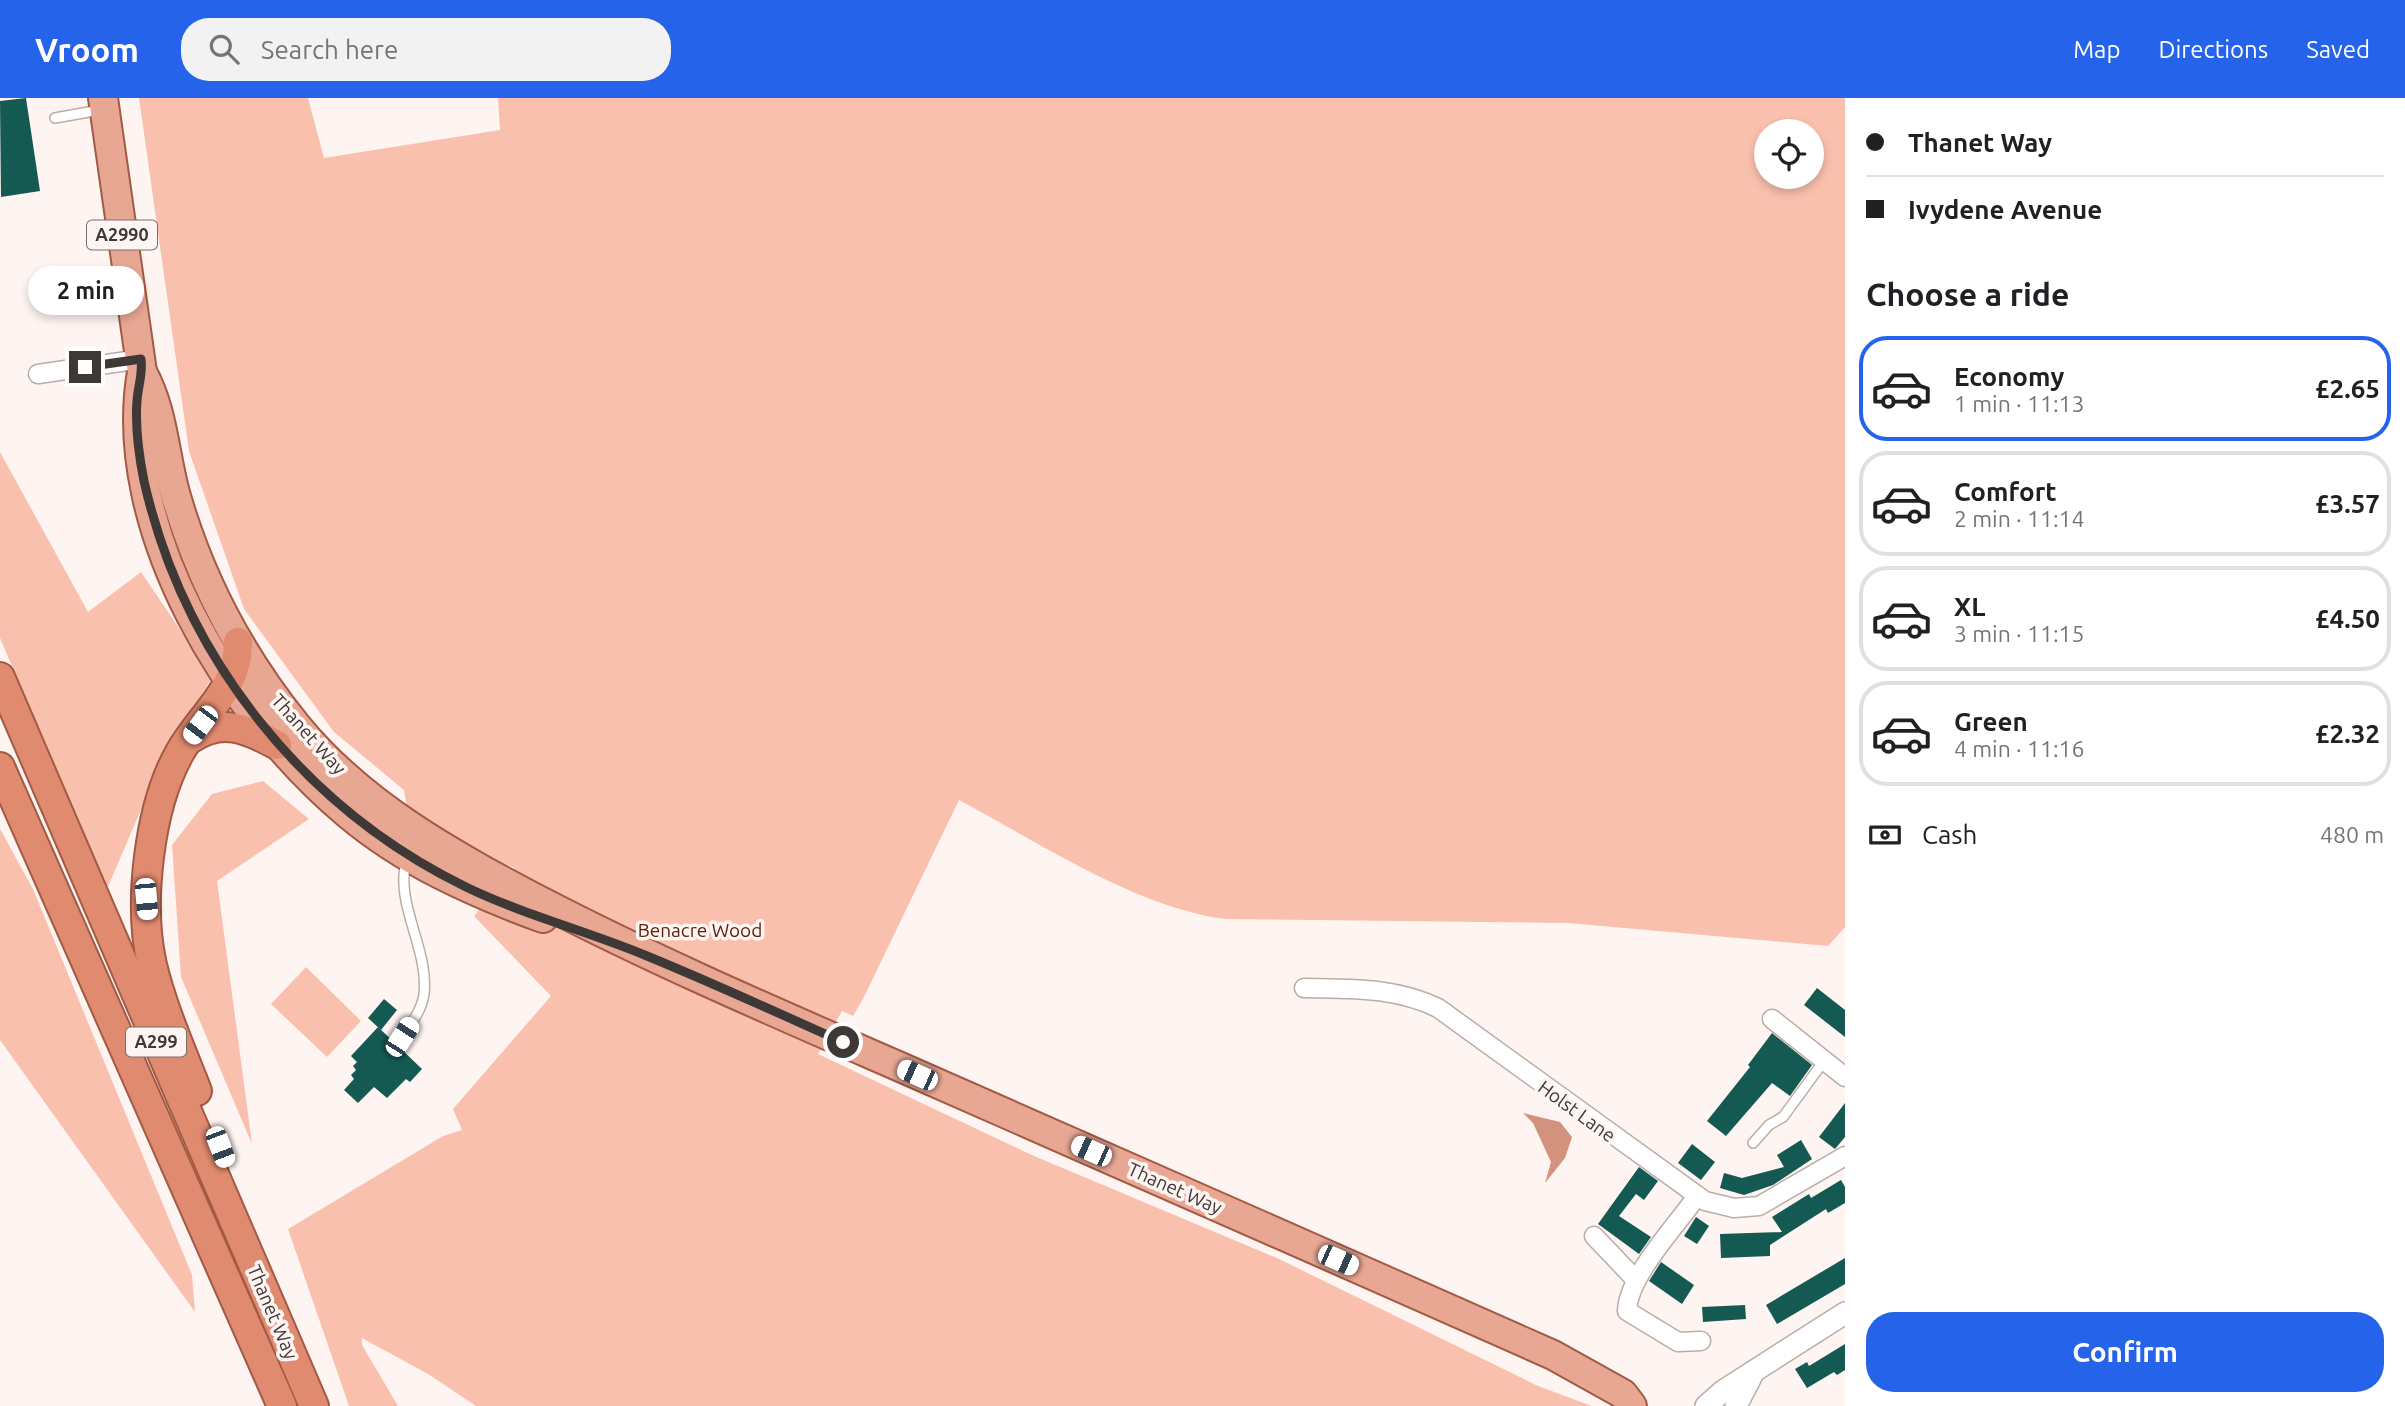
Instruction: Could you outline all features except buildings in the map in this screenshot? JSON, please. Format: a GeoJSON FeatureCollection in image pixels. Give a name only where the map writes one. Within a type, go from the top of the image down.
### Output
{"type":"FeatureCollection","features":[{"type":"Feature","properties":{"kind":"highway"},"geometry":{"type":"LineString","coordinates":[[238,642],[236,668],[230,682],[188,740],[169,776],[149,848],[146,899],[152,964],[183,1054],[247,1217],[274,1316]]}},
{"type":"Feature","properties":{"kind":"highway","name":"Thanet Way"},"geometry":{"type":"LineString","coordinates":[[0,677],[314,1406]]}},
{"type":"Feature","properties":{"kind":"highway"},"geometry":{"type":"LineString","coordinates":[[188,740],[210,728],[233,725],[277,746]]}},
{"type":"Feature","properties":{"kind":"highway","name":"Thanet Way"},"geometry":{"type":"LineString","coordinates":[[0,766],[282,1406]]}},
{"type":"Feature","properties":{"kind":"highway"},"geometry":{"type":"LineString","coordinates":[[0,783],[37,853]]}},
{"type":"Feature","properties":{"kind":"main road","name":"Thanet Way"},"geometry":{"type":"LineString","coordinates":[[104,104],[141,365],[137,401],[139,452],[155,518],[181,592],[230,682],[277,746],[348,815],[408,856],[485,896],[645,955],[1553,1355],[1634,1402]]}},
{"type":"Feature","properties":{"kind":"main road","name":"Thanet Way"},"geometry":{"type":"LineString","coordinates":[[141,365],[156,398],[175,492],[190,539],[238,642],[299,729],[337,769],[381,807],[464,860],[645,955]]}},
{"type":"Feature","properties":{"kind":"street"},"geometry":{"type":"LineString","coordinates":[[38,374],[141,365]]}},
{"type":"Feature","properties":{"kind":"street","name":"Holst Lane"},"geometry":{"type":"LineString","coordinates":[[1304,988],[1389,991],[1415,997],[1438,1008],[1698,1196],[1734,1208],[1759,1206],[1845,1156]]}},
{"type":"Feature","properties":{"kind":"street"},"geometry":{"type":"LineString","coordinates":[[1772,1019],[1845,1077]]}},
{"type":"Feature","properties":{"kind":"street"},"geometry":{"type":"LineString","coordinates":[[1698,1196],[1636,1280],[1628,1297],[1628,1311],[1678,1342],[1701,1341]]}},
{"type":"Feature","properties":{"kind":"street"},"geometry":{"type":"LineString","coordinates":[[1594,1236],[1636,1280]]}},
{"type":"Feature","properties":{"kind":"street"},"geometry":{"type":"LineString","coordinates":[[1706,1406],[1754,1371],[1845,1313]]}},
{"type":"Feature","properties":{"kind":"street"},"geometry":{"type":"LineString","coordinates":[[1736,1406],[1754,1371]]}},
{"type":"Feature","properties":{"kind":"lane"},"geometry":{"type":"LineString","coordinates":[[55,118],[104,104]]}},
{"type":"Feature","properties":{"kind":"lane"},"geometry":{"type":"LineString","coordinates":[[402,1037],[419,1010],[424,995],[423,963],[404,880],[408,856]]}},
{"type":"Feature","properties":{"kind":"lane"},"geometry":{"type":"LineString","coordinates":[[1753,1143],[1769,1125],[1783,1117],[1824,1061]]}},
{"type":"Feature","properties":{"kind":"green space","name":"Benacre Wood"},"geometry":{"type":"Polygon","coordinates":[[[139,98],[308,98],[324,158],[500,130],[498,98],[1845,98],[1845,927],[1828,946],[1568,923],[1226,919],[1158,902],[1123,888],[959,800],[863,999],[853,1016],[842,1011],[818,1054],[1034,1156],[1277,1258],[1538,1386],[1592,1406],[476,1406],[428,1374],[362,1338],[362,1345],[398,1406],[349,1406],[288,1229],[443,1136],[462,1130],[453,1109],[551,996],[474,916],[515,868],[484,856],[407,809],[404,790],[334,732],[244,609],[189,451],[139,98]]]}},
{"type":"Feature","properties":{"kind":"green space"},"geometry":{"type":"Polygon","coordinates":[[[0,452],[88,612],[141,572],[212,677],[160,765],[107,889],[0,638],[0,452]]]}},
{"type":"Feature","properties":{"kind":"green space"},"geometry":{"type":"Polygon","coordinates":[[[263,781],[309,819],[217,881],[252,1144],[181,977],[172,845],[212,794],[263,781]]]}},
{"type":"Feature","properties":{"kind":"green space"},"geometry":{"type":"Polygon","coordinates":[[[0,829],[33,889],[192,1275],[195,1312],[0,1040],[0,829]]]}},
{"type":"Feature","properties":{"kind":"green space"},"geometry":{"type":"Polygon","coordinates":[[[306,967],[361,1021],[327,1057],[271,1004],[306,967]]]}},
{"type":"Feature","properties":{"kind":"shaded area"},"geometry":{"type":"Polygon","coordinates":[[[1523,1113],[1560,1122],[1572,1137],[1565,1158],[1545,1183],[1551,1162],[1533,1123],[1523,1113]]]}},
{"type":"Feature","properties":{"kind":"route"},"geometry":{"type":"LineString","coordinates":[[85,367],[141,359],[142,372],[137,401],[139,452],[158,530],[181,592],[196,623],[244,702],[277,746],[348,815],[408,856],[485,896],[645,955],[843,1042]]}}]}
